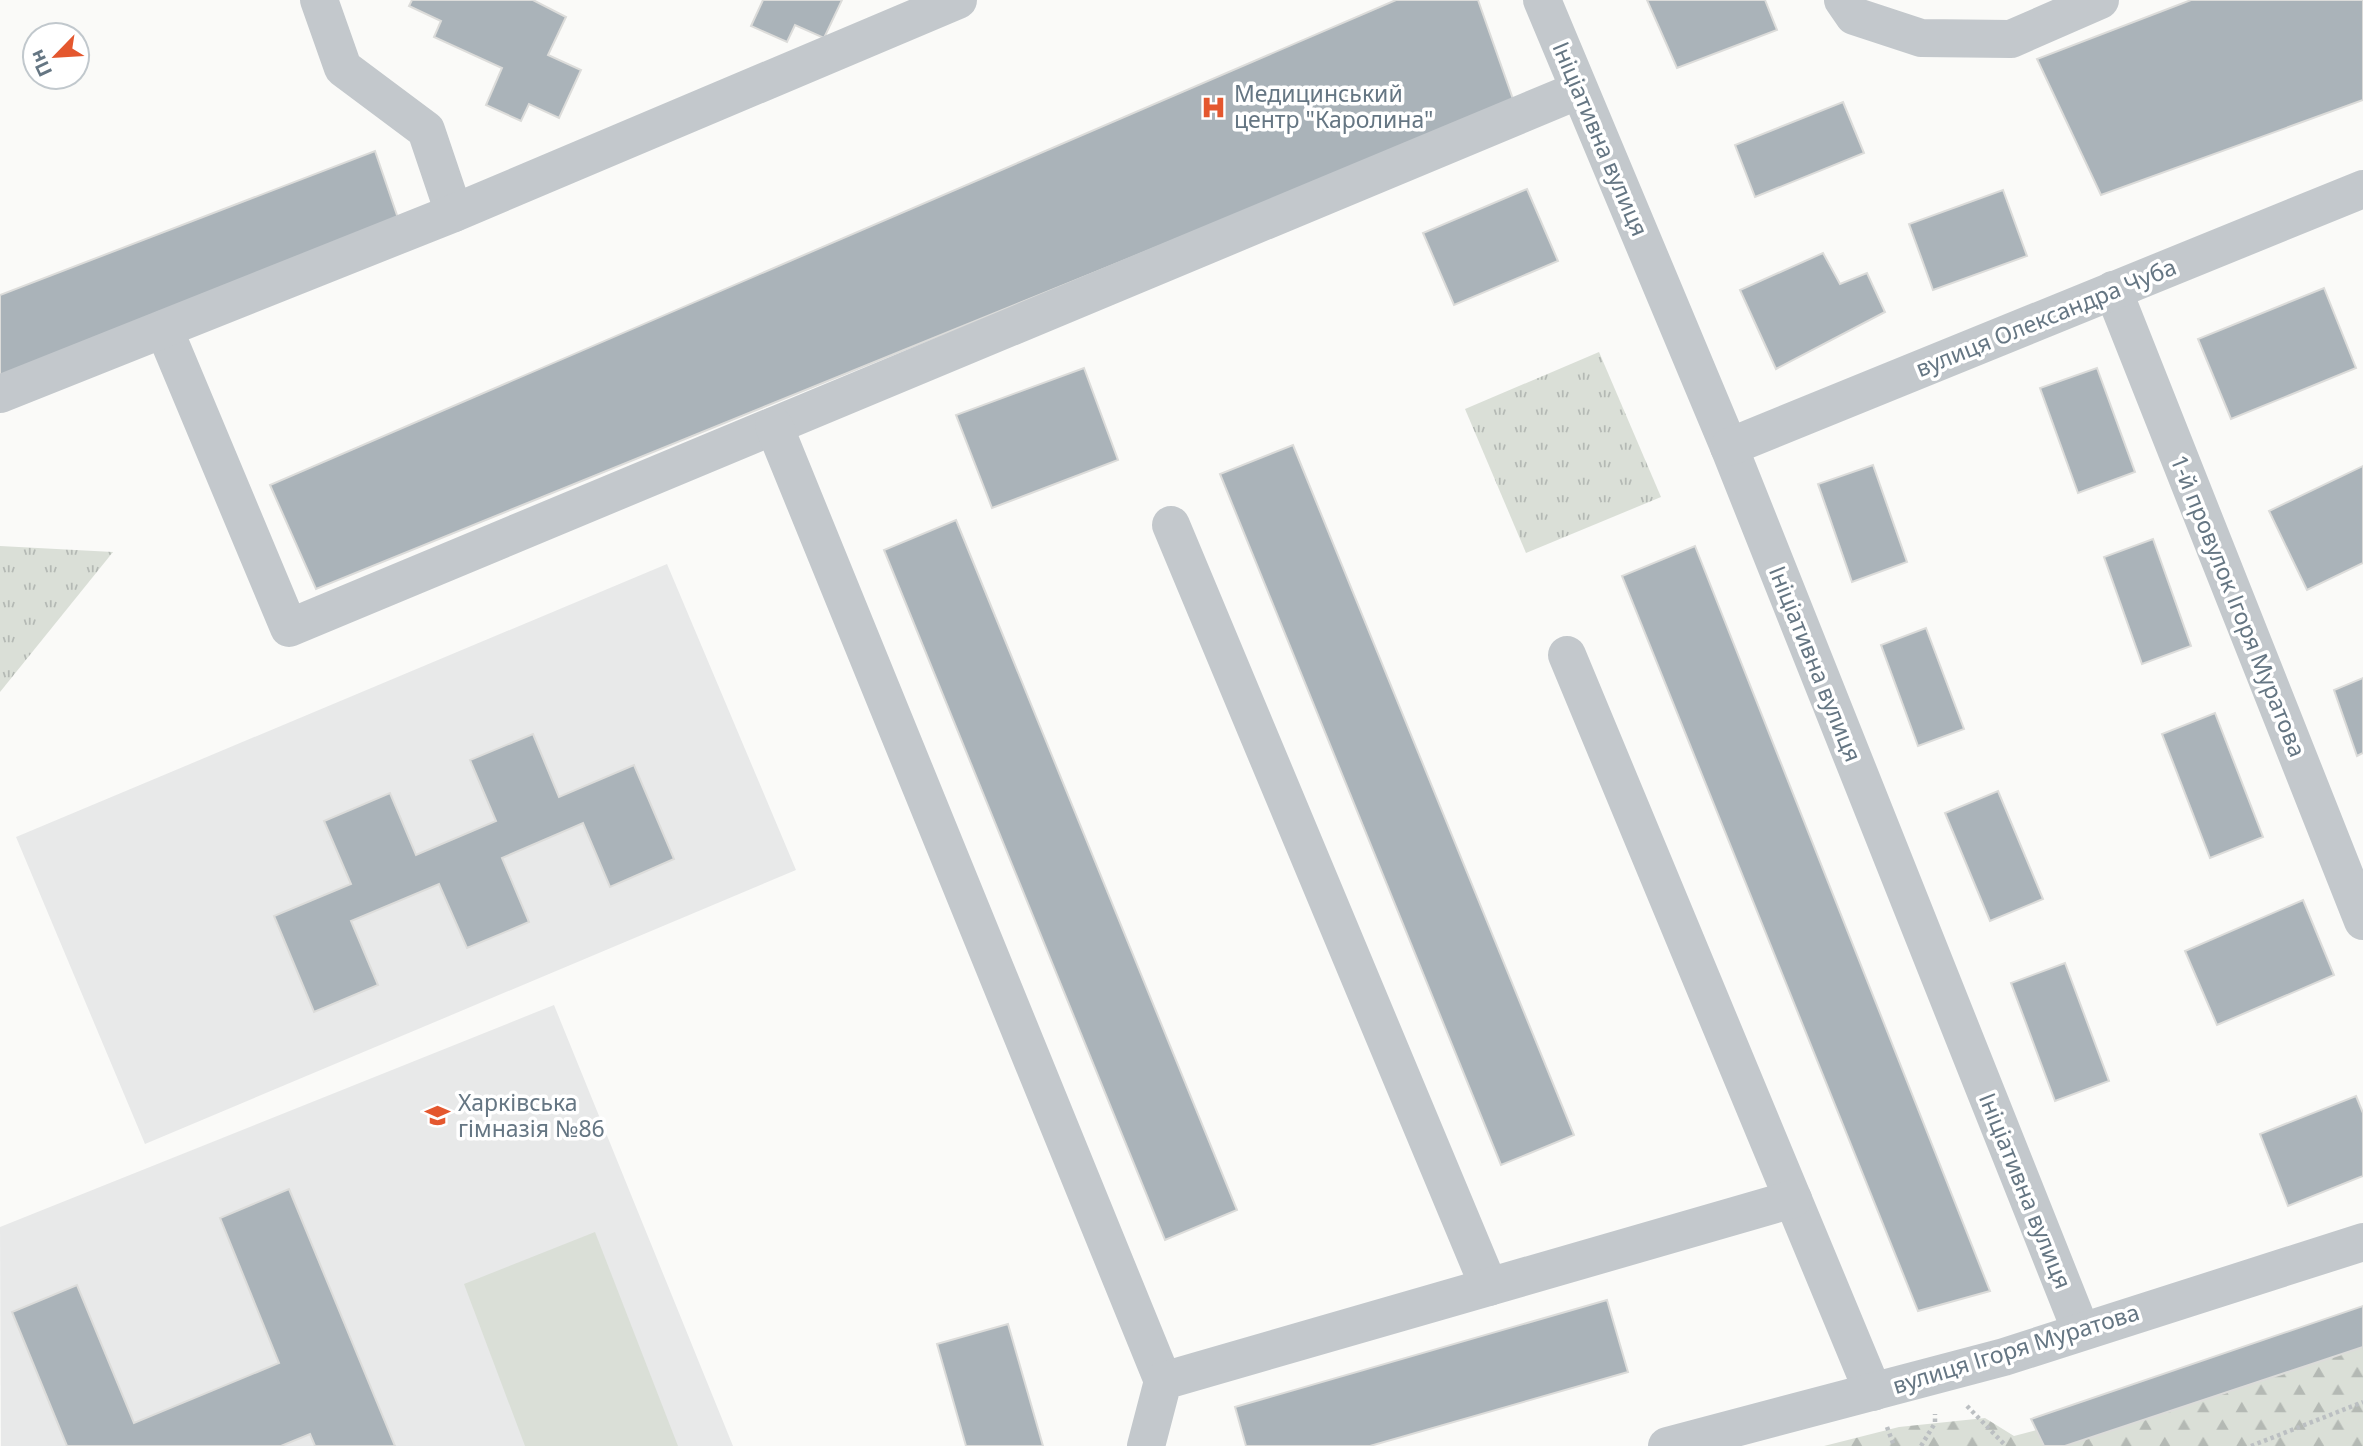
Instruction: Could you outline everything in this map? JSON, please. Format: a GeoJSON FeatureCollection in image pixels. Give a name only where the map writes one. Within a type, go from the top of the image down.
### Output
{"type":"FeatureCollection","features":[{"type":"Feature","properties":{"kind":"street"},"geometry":{"type":"LineString","coordinates":[[319,0],[343,68],[426,130],[454,213]]}},
{"type":"Feature","properties":{"kind":"street"},"geometry":{"type":"LineString","coordinates":[[0,394],[454,213],[958,0]]}},
{"type":"Feature","properties":{"kind":"street","name":"Ініціативна вулиця"},"geometry":{"type":"LineString","coordinates":[[1542,0],[1729,447],[2081,1331]]}},
{"type":"Feature","properties":{"kind":"street"},"geometry":{"type":"LineString","coordinates":[[1843,0],[1854,16],[1921,38],[2011,39],[2100,0]]}},
{"type":"Feature","properties":{"kind":"street"},"geometry":{"type":"LineString","coordinates":[[164,329],[289,628],[1579,90]]}},
{"type":"Feature","properties":{"kind":"street","name":"вулиця Олександра Чуба"},"geometry":{"type":"LineString","coordinates":[[1729,447],[2363,189]]}},
{"type":"Feature","properties":{"kind":"street","name":"1-й провулок Ігоря Муратова"},"geometry":{"type":"LineString","coordinates":[[2113,290],[2363,921]]}},
{"type":"Feature","properties":{"kind":"street"},"geometry":{"type":"LineString","coordinates":[[774,426],[1163,1381],[1146,1446]]}},
{"type":"Feature","properties":{"kind":"street"},"geometry":{"type":"LineString","coordinates":[[1171,525],[1489,1287]]}},
{"type":"Feature","properties":{"kind":"street"},"geometry":{"type":"LineString","coordinates":[[1567,655],[1873,1392]]}},
{"type":"Feature","properties":{"kind":"street"},"geometry":{"type":"LineString","coordinates":[[1163,1381],[1793,1199]]}},
{"type":"Feature","properties":{"kind":"street","name":"вулиця Ігоря Муратова"},"geometry":{"type":"LineString","coordinates":[[1667,1446],[2004,1357],[2363,1242]]}},
{"type":"Feature","properties":{"kind":"path"},"geometry":{"type":"LineString","coordinates":[[1937,1375],[2006,1446]]}},
{"type":"Feature","properties":{"kind":"path"},"geometry":{"type":"LineString","coordinates":[[2251,1446],[2363,1402]]}},
{"type":"Feature","properties":{"kind":"shaded area"},"geometry":{"type":"Polygon","coordinates":[[[667,564],[796,870],[145,1144],[16,837],[667,564]]]}},
{"type":"Feature","properties":{"kind":"shaded area","name":"Харківська гімназія №86"},"geometry":{"type":"Polygon","coordinates":[[[554,1005],[733,1446],[1,1446],[0,1227],[554,1005]]]}},
{"type":"Feature","properties":{"kind":"green space"},"geometry":{"type":"Polygon","coordinates":[[[1599,352],[1661,497],[1526,553],[1465,409],[1599,352]]]}},
{"type":"Feature","properties":{"kind":"green space"},"geometry":{"type":"Polygon","coordinates":[[[0,546],[113,552],[0,692],[0,546]]]}},
{"type":"Feature","properties":{"kind":"green space"},"geometry":{"type":"Polygon","coordinates":[[[595,1232],[678,1446],[525,1446],[464,1284],[595,1232]]]}},
{"type":"Feature","properties":{"kind":"green space"},"geometry":{"type":"Polygon","coordinates":[[[2363,1346],[2363,1446],[1824,1446],[1899,1427],[1985,1418],[2014,1436],[2363,1346]]]}},
{"type":"Feature","properties":{"kind":"building"},"geometry":{"type":"Polygon","coordinates":[[[412,0],[533,0],[566,17],[548,55],[581,70],[559,118],[529,104],[521,121],[486,105],[502,68],[434,37],[441,21],[409,6],[412,0]]]}},
{"type":"Feature","properties":{"kind":"building"},"geometry":{"type":"Polygon","coordinates":[[[763,0],[842,0],[824,38],[795,25],[787,42],[751,26],[763,0]]]}},
{"type":"Feature","properties":{"kind":"building"},"geometry":{"type":"Polygon","coordinates":[[[1396,0],[1478,0],[1514,102],[316,589],[270,485],[1396,0]]]}},
{"type":"Feature","properties":{"kind":"building"},"geometry":{"type":"Polygon","coordinates":[[[1647,0],[1765,0],[1777,30],[1677,68],[1647,0]]]}},
{"type":"Feature","properties":{"kind":"building"},"geometry":{"type":"Polygon","coordinates":[[[2191,0],[2363,0],[2363,100],[2101,195],[2037,59],[2191,0]]]}},
{"type":"Feature","properties":{"kind":"building"},"geometry":{"type":"Polygon","coordinates":[[[1843,102],[1864,153],[1755,197],[1735,145],[1843,102]]]}},
{"type":"Feature","properties":{"kind":"building"},"geometry":{"type":"Polygon","coordinates":[[[375,151],[400,224],[0,383],[0,295],[375,151]]]}},
{"type":"Feature","properties":{"kind":"building"},"geometry":{"type":"Polygon","coordinates":[[[1527,189],[1558,261],[1454,305],[1423,233],[1527,189]]]}},
{"type":"Feature","properties":{"kind":"building"},"geometry":{"type":"Polygon","coordinates":[[[2003,190],[2027,256],[1933,290],[1909,224],[2003,190]]]}},
{"type":"Feature","properties":{"kind":"building"},"geometry":{"type":"Polygon","coordinates":[[[1823,253],[1840,284],[1867,273],[1885,312],[1776,369],[1740,290],[1823,253]]]}},
{"type":"Feature","properties":{"kind":"building"},"geometry":{"type":"Polygon","coordinates":[[[2324,288],[2356,368],[2231,419],[2198,339],[2324,288]]]}},
{"type":"Feature","properties":{"kind":"building"},"geometry":{"type":"Polygon","coordinates":[[[1084,368],[1118,460],[992,508],[956,415],[1084,368]]]}},
{"type":"Feature","properties":{"kind":"building"},"geometry":{"type":"Polygon","coordinates":[[[2097,368],[2135,472],[2078,493],[2040,388],[2097,368]]]}},
{"type":"Feature","properties":{"kind":"building"},"geometry":{"type":"Polygon","coordinates":[[[1293,445],[1574,1135],[1501,1165],[1220,474],[1293,445]]]}},
{"type":"Feature","properties":{"kind":"building"},"geometry":{"type":"Polygon","coordinates":[[[1873,465],[1907,562],[1852,582],[1818,484],[1873,465]]]}},
{"type":"Feature","properties":{"kind":"building"},"geometry":{"type":"Polygon","coordinates":[[[2363,466],[2363,563],[2307,590],[2269,511],[2363,466]]]}},
{"type":"Feature","properties":{"kind":"building"},"geometry":{"type":"Polygon","coordinates":[[[956,520],[1237,1210],[1165,1240],[884,550],[956,520]]]}},
{"type":"Feature","properties":{"kind":"building"},"geometry":{"type":"Polygon","coordinates":[[[2153,539],[2191,646],[2142,664],[2104,557],[2153,539]]]}},
{"type":"Feature","properties":{"kind":"building"},"geometry":{"type":"Polygon","coordinates":[[[1695,546],[1990,1291],[1918,1311],[1622,576],[1695,546]]]}},
{"type":"Feature","properties":{"kind":"building"},"geometry":{"type":"Polygon","coordinates":[[[1926,628],[1964,729],[1918,746],[1881,645],[1926,628]]]}},
{"type":"Feature","properties":{"kind":"building"},"geometry":{"type":"Polygon","coordinates":[[[2363,678],[2363,753],[2357,756],[2334,690],[2363,678]]]}},
{"type":"Feature","properties":{"kind":"building"},"geometry":{"type":"Polygon","coordinates":[[[2215,713],[2263,837],[2210,858],[2162,734],[2215,713]]]}},
{"type":"Feature","properties":{"kind":"building"},"geometry":{"type":"Polygon","coordinates":[[[533,734],[559,797],[634,765],[674,859],[610,887],[583,823],[502,858],[529,922],[467,948],[439,884],[351,921],[378,985],[314,1012],[274,916],[351,884],[324,821],[390,793],[416,855],[496,821],[470,760],[533,734]]]}},
{"type":"Feature","properties":{"kind":"building"},"geometry":{"type":"Polygon","coordinates":[[[1998,791],[2043,899],[1990,921],[1945,813],[1998,791]]]}},
{"type":"Feature","properties":{"kind":"building"},"geometry":{"type":"Polygon","coordinates":[[[2303,900],[2334,975],[2217,1025],[2185,951],[2303,900]]]}},
{"type":"Feature","properties":{"kind":"building"},"geometry":{"type":"Polygon","coordinates":[[[2065,963],[2109,1081],[2055,1101],[2011,983],[2065,963]]]}},
{"type":"Feature","properties":{"kind":"building"},"geometry":{"type":"Polygon","coordinates":[[[2356,1096],[2363,1113],[2363,1176],[2288,1206],[2260,1134],[2356,1096]]]}},
{"type":"Feature","properties":{"kind":"building"},"geometry":{"type":"Polygon","coordinates":[[[289,1189],[395,1446],[315,1446],[310,1434],[281,1446],[67,1446],[12,1312],[77,1285],[134,1423],[279,1363],[220,1218],[289,1189]]]}},
{"type":"Feature","properties":{"kind":"building"},"geometry":{"type":"Polygon","coordinates":[[[1607,1300],[1628,1372],[1370,1446],[1246,1446],[1235,1407],[1607,1300]]]}},
{"type":"Feature","properties":{"kind":"building"},"geometry":{"type":"Polygon","coordinates":[[[2363,1306],[2363,1347],[2065,1446],[2044,1446],[2031,1419],[2363,1306]]]}},
{"type":"Feature","properties":{"kind":"building"},"geometry":{"type":"Polygon","coordinates":[[[1008,1324],[1043,1446],[966,1446],[937,1344],[1008,1324]]]}},
{"type":"Feature","properties":{"kind":"place","name":"Медицинський центр \"Каролина\""},"geometry":{"type":"Point","coordinates":[1214,107]}},
{"type":"Feature","properties":{"kind":"place","name":"Харківська гімназія №86"},"geometry":{"type":"Point","coordinates":[438,1116]}}]}
